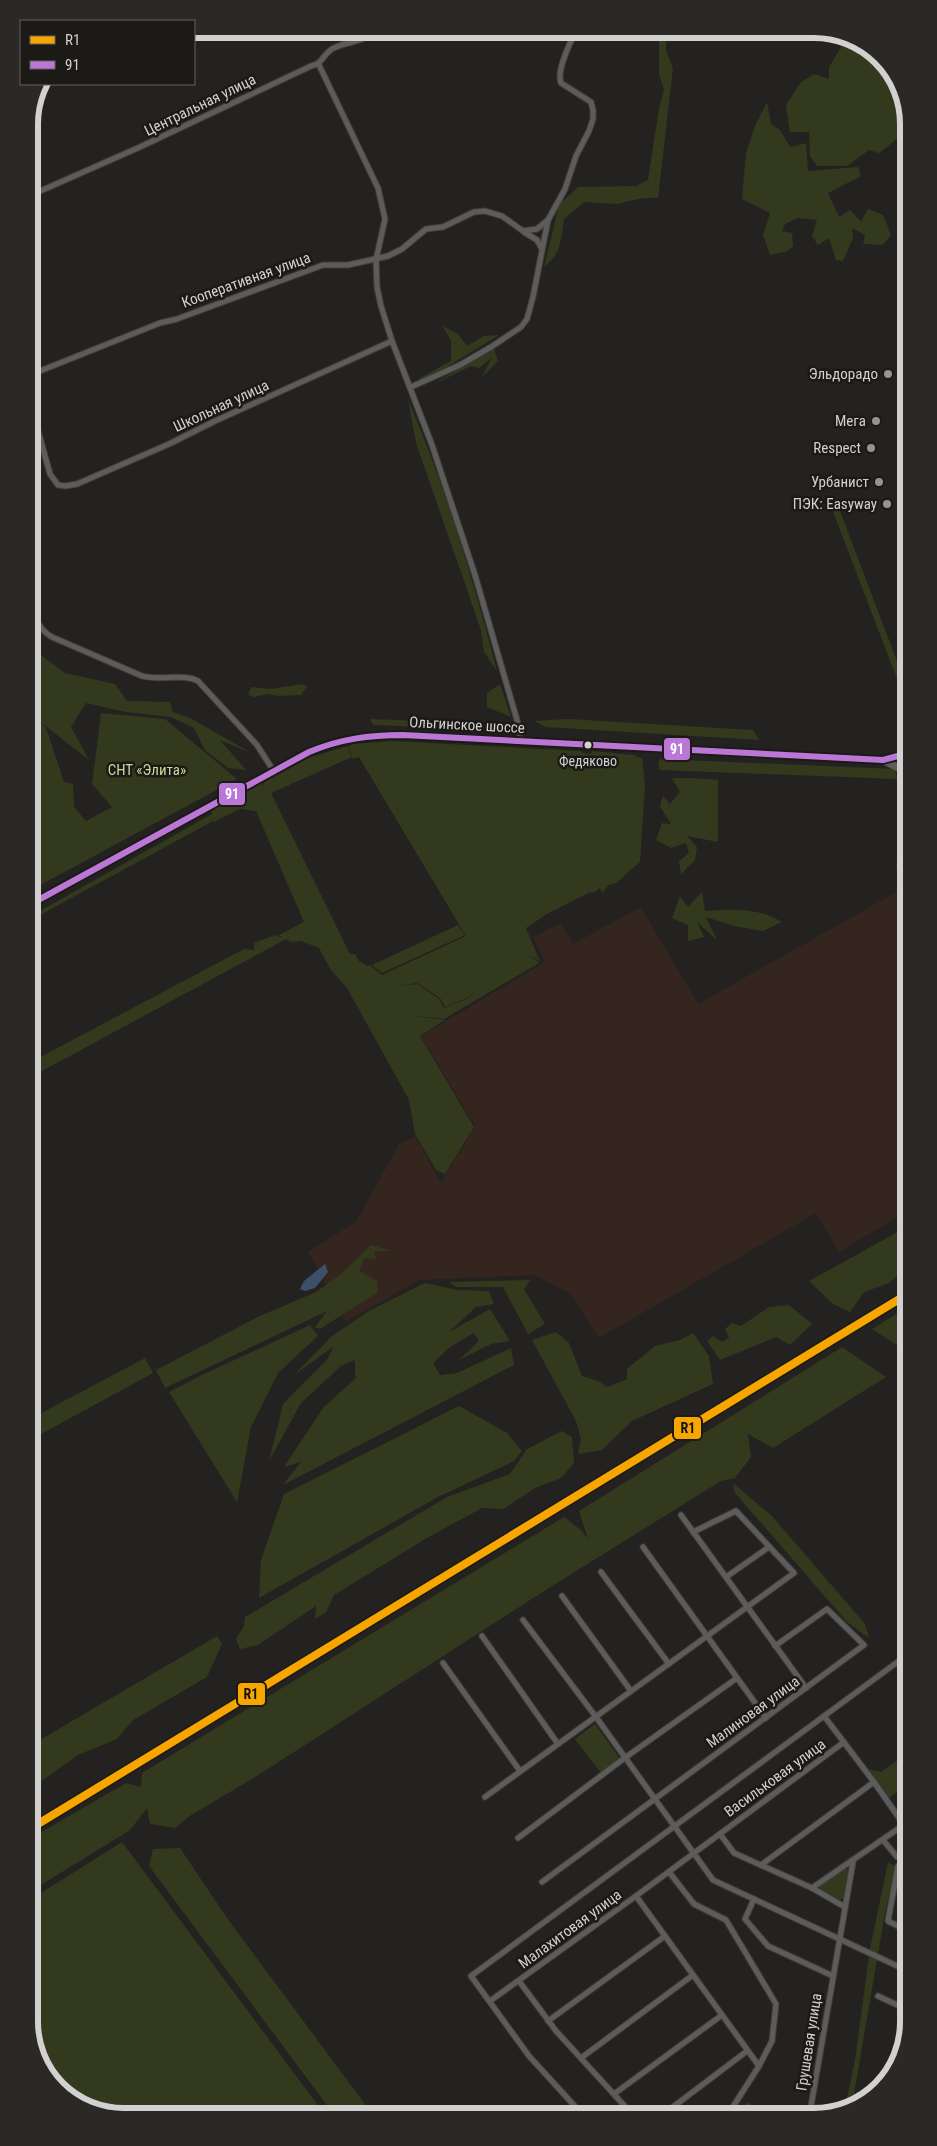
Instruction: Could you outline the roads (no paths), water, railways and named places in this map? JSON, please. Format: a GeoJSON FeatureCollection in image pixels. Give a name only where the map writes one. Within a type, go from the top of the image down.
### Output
{"type":"FeatureCollection","features":[{"type":"Feature","properties":{"kind":"main road","name":"Ольгинское шоссе"},"geometry":{"type":"LineString","coordinates":[[38,900],[273,770],[328,744],[363,736],[403,735],[883,760]]}},
{"type":"Feature","properties":{"kind":"main road"},"geometry":{"type":"LineString","coordinates":[[883,760],[900,755]]}},
{"type":"Feature","properties":{"kind":"main road"},"geometry":{"type":"LineString","coordinates":[[883,760],[900,768]]}},
{"type":"Feature","properties":{"kind":"street","name":"Центральная улица"},"geometry":{"type":"LineString","coordinates":[[38,192],[140,147],[311,66],[318,65],[332,50],[365,38]]}},
{"type":"Feature","properties":{"kind":"street"},"geometry":{"type":"LineString","coordinates":[[523,231],[537,229],[548,220],[566,189],[576,156],[593,119],[594,110],[591,102],[561,83],[563,64],[573,38]]}},
{"type":"Feature","properties":{"kind":"street"},"geometry":{"type":"LineString","coordinates":[[318,65],[371,173],[381,200],[385,219],[376,260],[377,287],[392,341],[432,445],[475,575],[519,727],[521,741]]}},
{"type":"Feature","properties":{"kind":"street","name":"Кооперативная улица"},"geometry":{"type":"LineString","coordinates":[[38,372],[160,323],[177,319],[322,265],[348,265],[376,260],[402,249],[426,229],[443,227],[474,212],[485,211],[502,216],[523,231]]}},
{"type":"Feature","properties":{"kind":"street"},"geometry":{"type":"LineString","coordinates":[[411,387],[460,365],[521,327],[529,314],[548,220]]}},
{"type":"Feature","properties":{"kind":"street"},"geometry":{"type":"LineString","coordinates":[[523,231],[537,240],[543,250]]}},
{"type":"Feature","properties":{"kind":"street","name":"Школьная улица"},"geometry":{"type":"LineString","coordinates":[[38,431],[50,474],[58,485],[77,484],[169,444],[215,420],[392,341]]}},
{"type":"Feature","properties":{"kind":"street"},"geometry":{"type":"LineString","coordinates":[[38,621],[44,632],[52,637],[117,666],[150,678],[185,677],[198,681],[257,745],[273,770]]}},
{"type":"Feature","properties":{"kind":"street"},"geometry":{"type":"LineString","coordinates":[[485,1797],[794,1573],[736,1511],[693,1532]]}},
{"type":"Feature","properties":{"kind":"street"},"geometry":{"type":"LineString","coordinates":[[681,1516],[806,1688]]}},
{"type":"Feature","properties":{"kind":"street"},"geometry":{"type":"LineString","coordinates":[[726,1577],[769,1547]]}},
{"type":"Feature","properties":{"kind":"street"},"geometry":{"type":"LineString","coordinates":[[643,1548],[766,1718]]}},
{"type":"Feature","properties":{"kind":"street"},"geometry":{"type":"LineString","coordinates":[[601,1572],[669,1664]]}},
{"type":"Feature","properties":{"kind":"street"},"geometry":{"type":"LineString","coordinates":[[562,1596],[631,1691]]}},
{"type":"Feature","properties":{"kind":"street","name":"Малиновая улица"},"geometry":{"type":"LineString","coordinates":[[542,1882],[864,1645],[827,1609],[775,1646]]}},
{"type":"Feature","properties":{"kind":"street"},"geometry":{"type":"LineString","coordinates":[[523,1620],[626,1757],[713,1880],[900,1967]]}},
{"type":"Feature","properties":{"kind":"street"},"geometry":{"type":"LineString","coordinates":[[482,1636],[558,1744]]}},
{"type":"Feature","properties":{"kind":"street"},"geometry":{"type":"LineString","coordinates":[[577,2108],[529,2056],[471,1976],[900,1660]]}},
{"type":"Feature","properties":{"kind":"street"},"geometry":{"type":"LineString","coordinates":[[444,1663],[520,1772]]}},
{"type":"Feature","properties":{"kind":"street"},"geometry":{"type":"LineString","coordinates":[[518,1838],[626,1757],[737,1678]]}},
{"type":"Feature","properties":{"kind":"street"},"geometry":{"type":"LineString","coordinates":[[824,1716],[900,1815]]}},
{"type":"Feature","properties":{"kind":"street","name":"Васильковая улица"},"geometry":{"type":"LineString","coordinates":[[694,1854],[844,1742]]}},
{"type":"Feature","properties":{"kind":"street"},"geometry":{"type":"LineString","coordinates":[[761,1865],[874,1782]]}},
{"type":"Feature","properties":{"kind":"street"},"geometry":{"type":"LineString","coordinates":[[812,1888],[853,1862],[900,1827]]}},
{"type":"Feature","properties":{"kind":"street","name":"Васильковая улица"},"geometry":{"type":"LineString","coordinates":[[720,1834],[734,1853],[812,1888],[845,1907]]}},
{"type":"Feature","properties":{"kind":"street"},"geometry":{"type":"LineString","coordinates":[[883,1840],[897,1857],[900,1858]]}},
{"type":"Feature","properties":{"kind":"street","name":"Малахитовая улица"},"geometry":{"type":"LineString","coordinates":[[490,2001],[694,1854]]}},
{"type":"Feature","properties":{"kind":"street","name":"Грушевая улица"},"geometry":{"type":"LineString","coordinates":[[811,2108],[853,1862]]}},
{"type":"Feature","properties":{"kind":"street"},"geometry":{"type":"LineString","coordinates":[[898,1866],[888,1921],[900,1927]]}},
{"type":"Feature","properties":{"kind":"street"},"geometry":{"type":"LineString","coordinates":[[670,1872],[694,1904],[726,1920],[776,2004],[772,2041],[732,2108]]}},
{"type":"Feature","properties":{"kind":"street","name":"Малахитовая улица"},"geometry":{"type":"LineString","coordinates":[[636,1896],[758,2066]]}},
{"type":"Feature","properties":{"kind":"street","name":"Грушевая улица"},"geometry":{"type":"LineString","coordinates":[[754,1899],[745,1918],[768,1946],[833,1976]]}},
{"type":"Feature","properties":{"kind":"street"},"geometry":{"type":"LineString","coordinates":[[548,2021],[665,1936]]}},
{"type":"Feature","properties":{"kind":"street"},"geometry":{"type":"LineString","coordinates":[[581,2058],[693,1975]]}},
{"type":"Feature","properties":{"kind":"street","name":"Малахитовая улица"},"geometry":{"type":"LineString","coordinates":[[519,1981],[548,2021],[627,2108]]}},
{"type":"Feature","properties":{"kind":"street"},"geometry":{"type":"LineString","coordinates":[[878,1996],[900,2006]]}},
{"type":"Feature","properties":{"kind":"street"},"geometry":{"type":"LineString","coordinates":[[614,2094],[722,2015]]}},
{"type":"Feature","properties":{"kind":"street"},"geometry":{"type":"LineString","coordinates":[[672,2108],[747,2051]]}},
{"type":"Feature","properties":{"kind":"water"},"geometry":{"type":"Polygon","coordinates":[[[325,1264],[328,1272],[315,1288],[305,1291],[300,1289],[304,1281],[325,1264]]]}},
{"type":"Feature","properties":{"kind":"place","name":"Эльдорадо"},"geometry":{"type":"Point","coordinates":[888,374]}},
{"type":"Feature","properties":{"kind":"place","name":"Мега"},"geometry":{"type":"Point","coordinates":[876,421]}},
{"type":"Feature","properties":{"kind":"place","name":"Respect"},"geometry":{"type":"Point","coordinates":[871,448]}},
{"type":"Feature","properties":{"kind":"place","name":"Урбанист"},"geometry":{"type":"Point","coordinates":[879,482]}},
{"type":"Feature","properties":{"kind":"place","name":"ПЭК: Easyway"},"geometry":{"type":"Point","coordinates":[887,504]}},
{"type":"Feature","properties":{"kind":"place","name":"Федяково"},"geometry":{"type":"Point","coordinates":[588,745]}},
{"type":"Feature","properties":{"kind":"park label","name":"СНТ «Элита»"},"geometry":{"type":"Point","coordinates":[147,770]}}]}
